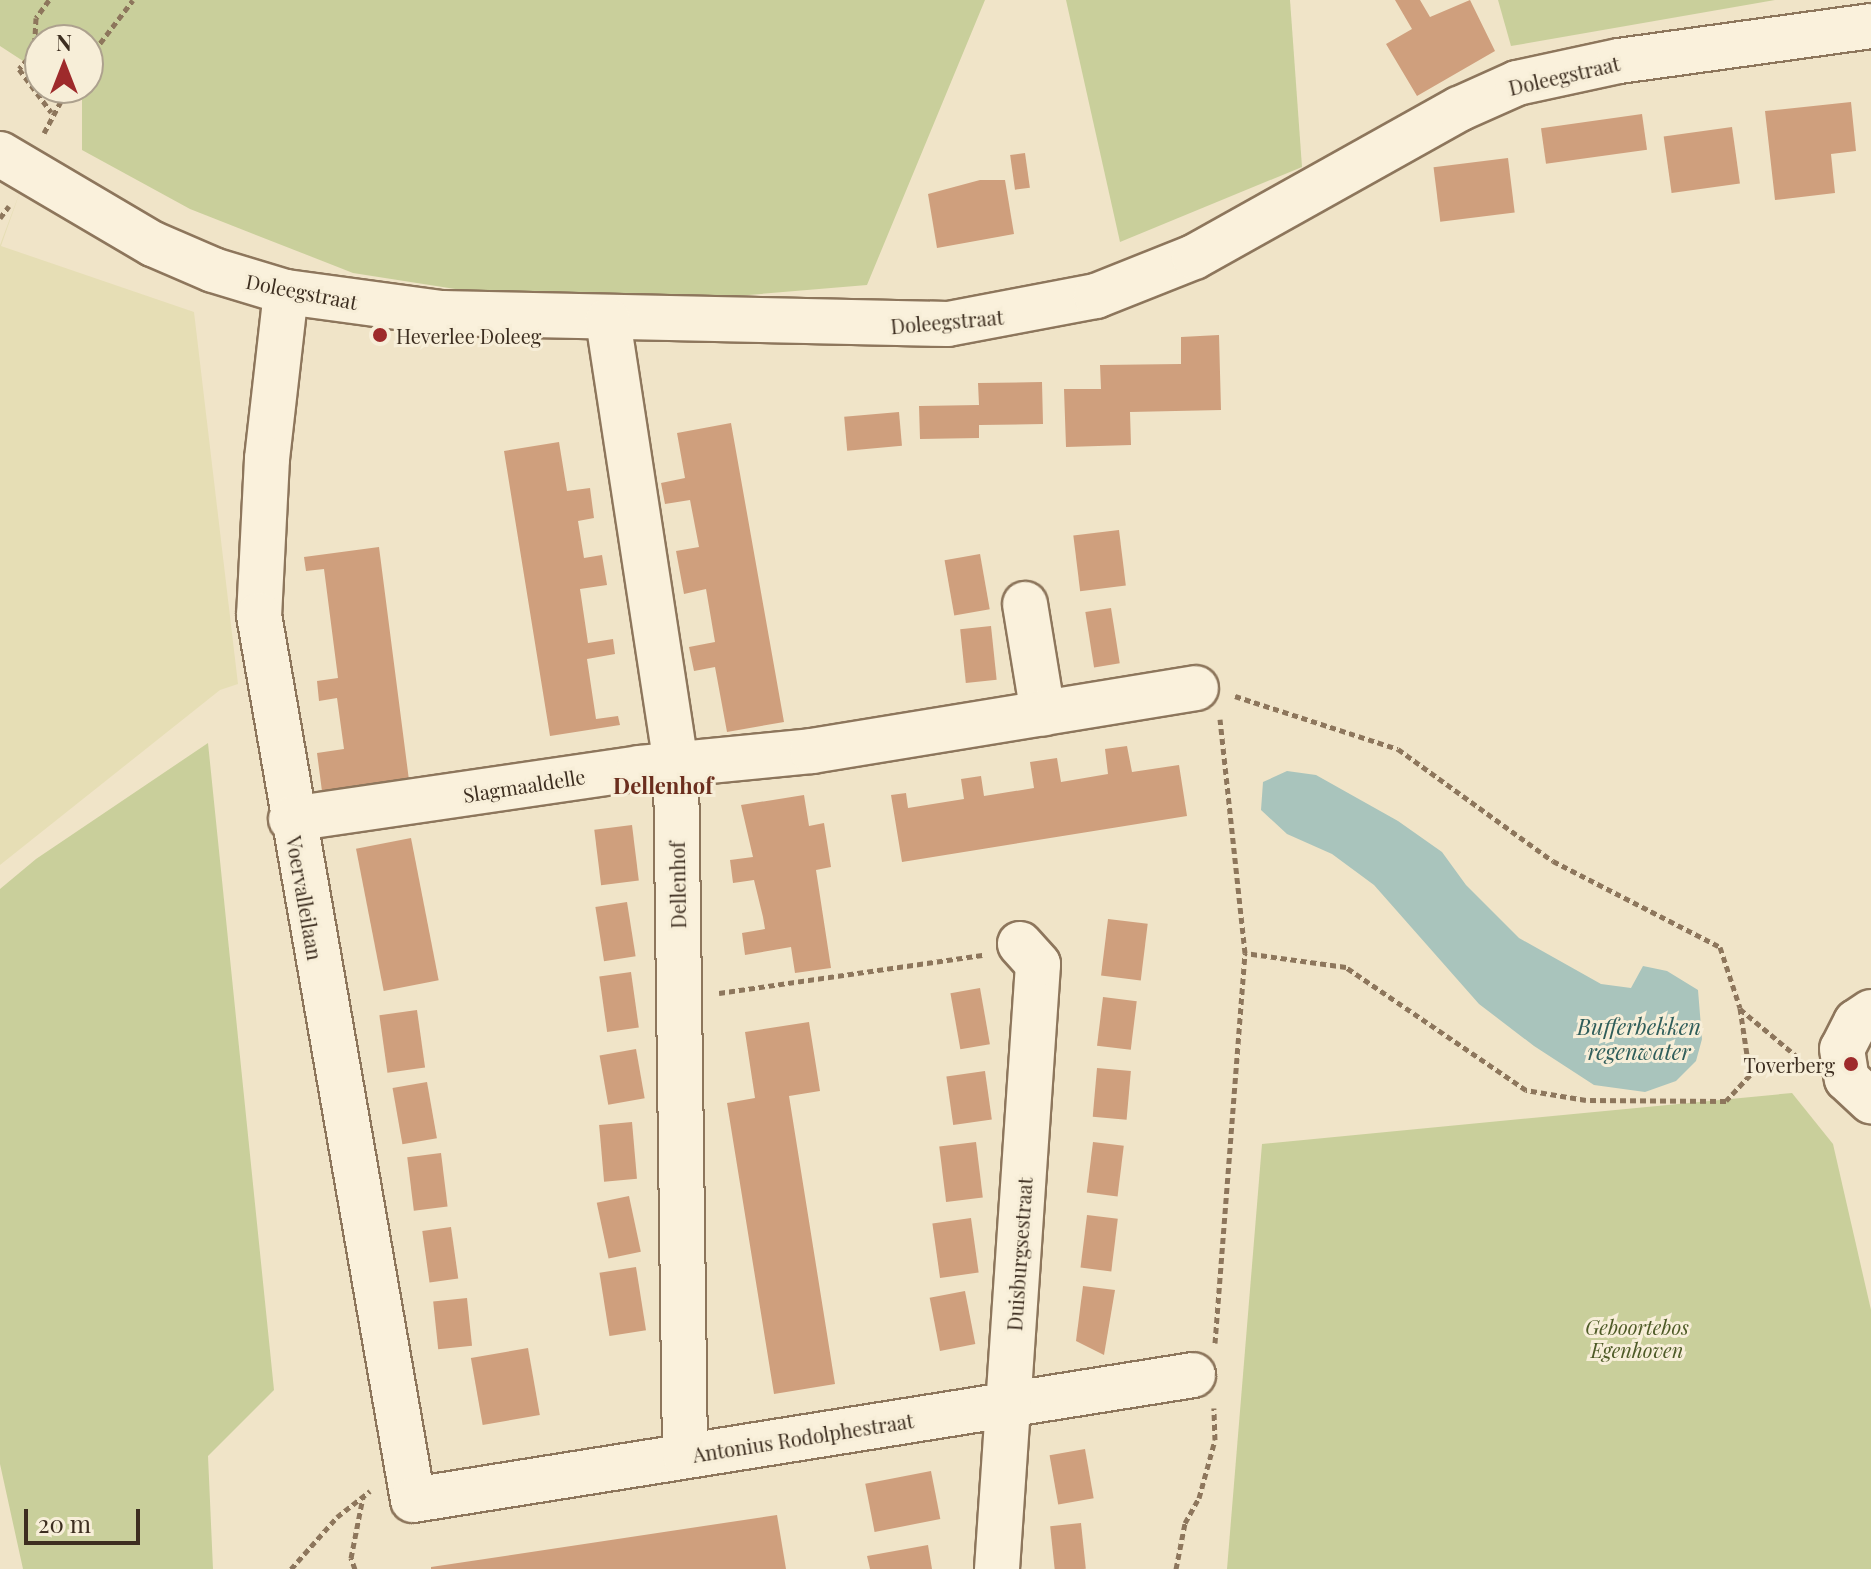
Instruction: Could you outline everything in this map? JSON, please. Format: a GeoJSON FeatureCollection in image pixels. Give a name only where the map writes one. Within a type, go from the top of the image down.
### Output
{"type":"FeatureCollection","features":[{"type":"Feature","properties":{"kind":"street","name":"Doleegstraat"},"geometry":{"type":"LineString","coordinates":[[0,154],[168,251],[286,292],[442,313],[901,327],[1043,310],[1096,296],[1194,257],[1459,109],[1517,83],[1619,61],[1860,18]]}},
{"type":"Feature","properties":{"kind":"street","name":"Voervalleilaan"},"geometry":{"type":"LineString","coordinates":[[286,292],[270,428],[259,615],[291,819],[409,1482]]}},
{"type":"Feature","properties":{"kind":"street","name":"Dellenhof"},"geometry":{"type":"LineString","coordinates":[[608,320],[676,766],[685,1456]]}},
{"type":"Feature","properties":{"kind":"street"},"geometry":{"type":"LineString","coordinates":[[1025,604],[1043,714]]}},
{"type":"Feature","properties":{"kind":"street","name":"Slagmaaldelle"},"geometry":{"type":"LineString","coordinates":[[291,819],[676,766],[766,758],[1206,689]]}},
{"type":"Feature","properties":{"kind":"street","name":"Duisburgsestraat"},"geometry":{"type":"LineString","coordinates":[[997,1569],[1038,964],[1020,944]]}},
{"type":"Feature","properties":{"kind":"street"},"geometry":{"type":"LineString","coordinates":[[1857,1085],[1846,1035],[1871,1012]]}},
{"type":"Feature","properties":{"kind":"street","name":"Antonius Rodolphestraat"},"geometry":{"type":"LineString","coordinates":[[409,1482],[685,1456],[1207,1375]]}},
{"type":"Feature","properties":{"kind":"path"},"geometry":{"type":"LineString","coordinates":[[36,24],[36,18],[49,0]]}},
{"type":"Feature","properties":{"kind":"path"},"geometry":{"type":"LineString","coordinates":[[104,38],[133,0]]}},
{"type":"Feature","properties":{"kind":"path"},"geometry":{"type":"LineString","coordinates":[[47,104],[51,112]]}},
{"type":"Feature","properties":{"kind":"path"},"geometry":{"type":"LineString","coordinates":[[1176,1569],[1215,1440],[1207,1375],[1245,953],[1206,689],[1398,749],[1553,861],[1720,947],[1740,1008],[1750,1075],[1726,1101],[1586,1100],[1526,1090],[1346,967],[1245,953]]}},
{"type":"Feature","properties":{"kind":"path"},"geometry":{"type":"LineString","coordinates":[[679,999],[962,960],[1020,944]]}},
{"type":"Feature","properties":{"kind":"path"},"geometry":{"type":"LineString","coordinates":[[1740,1008],[1776,1035],[1810,1071],[1821,1077],[1857,1085]]}},
{"type":"Feature","properties":{"kind":"path"},"geometry":{"type":"LineString","coordinates":[[291,1569],[337,1517],[363,1496],[409,1482]]}},
{"type":"Feature","properties":{"kind":"path"},"geometry":{"type":"LineString","coordinates":[[355,1569],[351,1558],[363,1496]]}},
{"type":"Feature","properties":{"kind":"shaded area"},"geometry":{"type":"Polygon","coordinates":[[[21,189],[1,246],[194,312],[238,684],[220,690],[0,865],[0,245],[21,189]]]}},
{"type":"Feature","properties":{"kind":"green space"},"geometry":{"type":"Polygon","coordinates":[[[0,0],[985,0],[867,285],[689,300],[468,291],[353,273],[190,209],[82,150],[82,104],[104,104],[104,24],[24,24],[24,62],[0,46],[0,0]]]}},
{"type":"Feature","properties":{"kind":"green space"},"geometry":{"type":"Polygon","coordinates":[[[1066,0],[1290,0],[1302,167],[1120,242],[1066,0]]]}},
{"type":"Feature","properties":{"kind":"green space"},"geometry":{"type":"Polygon","coordinates":[[[1498,0],[1775,0],[1511,46],[1498,0]]]}},
{"type":"Feature","properties":{"kind":"green space"},"geometry":{"type":"Polygon","coordinates":[[[208,743],[274,1390],[208,1456],[213,1569],[23,1569],[0,1464],[0,889],[36,859],[208,743]]]}},
{"type":"Feature","properties":{"kind":"green space","name":"Geboortebos Egenhoven"},"geometry":{"type":"Polygon","coordinates":[[[1792,1093],[1833,1144],[1871,1310],[1871,1569],[1227,1569],[1262,1144],[1792,1093]]]}},
{"type":"Feature","properties":{"kind":"water","name":"Bufferbekken regenwater"},"geometry":{"type":"Polygon","coordinates":[[[1287,771],[1316,775],[1398,821],[1442,852],[1466,885],[1519,938],[1601,984],[1631,988],[1643,966],[1667,971],[1698,990],[1702,1039],[1696,1061],[1676,1081],[1645,1092],[1594,1085],[1534,1046],[1479,1004],[1374,885],[1332,854],[1287,834],[1261,810],[1263,782],[1287,771]]]}},
{"type":"Feature","properties":{"kind":"building"},"geometry":{"type":"Polygon","coordinates":[[[1395,0],[1420,0],[1430,17],[1470,0],[1495,51],[1417,96],[1386,44],[1412,29],[1395,0]]]}},
{"type":"Feature","properties":{"kind":"building"},"geometry":{"type":"Polygon","coordinates":[[[1851,102],[1856,151],[1831,154],[1835,193],[1775,200],[1765,111],[1851,102]]]}},
{"type":"Feature","properties":{"kind":"building"},"geometry":{"type":"Polygon","coordinates":[[[1642,114],[1647,150],[1546,164],[1541,128],[1642,114]]]}},
{"type":"Feature","properties":{"kind":"building"},"geometry":{"type":"Polygon","coordinates":[[[1732,127],[1740,183],[1672,193],[1664,137],[1732,127]]]}},
{"type":"Feature","properties":{"kind":"building"},"geometry":{"type":"Polygon","coordinates":[[[1025,153],[1030,188],[1015,190],[1010,155],[1025,153]]]}},
{"type":"Feature","properties":{"kind":"building"},"geometry":{"type":"Polygon","coordinates":[[[1508,158],[1515,213],[1440,222],[1434,167],[1508,158]]]}},
{"type":"Feature","properties":{"kind":"building"},"geometry":{"type":"Polygon","coordinates":[[[980,180],[1005,180],[1014,234],[937,248],[928,194],[980,180]]]}},
{"type":"Feature","properties":{"kind":"building"},"geometry":{"type":"Polygon","coordinates":[[[1219,335],[1221,410],[1130,412],[1131,445],[1066,447],[1064,389],[1101,389],[1100,365],[1181,364],[1181,337],[1219,335]]]}},
{"type":"Feature","properties":{"kind":"building"},"geometry":{"type":"Polygon","coordinates":[[[1042,382],[1043,424],[979,425],[979,438],[920,439],[919,406],[979,405],[978,383],[1042,382]]]}},
{"type":"Feature","properties":{"kind":"building"},"geometry":{"type":"Polygon","coordinates":[[[899,412],[902,446],[847,451],[844,417],[899,412]]]}},
{"type":"Feature","properties":{"kind":"building"},"geometry":{"type":"Polygon","coordinates":[[[731,423],[784,722],[727,732],[715,667],[694,671],[689,647],[715,642],[706,589],[684,594],[676,551],[699,547],[690,500],[665,504],[661,483],[685,478],[677,433],[731,423]]]}},
{"type":"Feature","properties":{"kind":"building"},"geometry":{"type":"Polygon","coordinates":[[[559,442],[567,491],[590,488],[594,518],[578,521],[584,558],[602,555],[607,585],[580,589],[588,643],[613,639],[615,654],[587,659],[596,719],[618,716],[620,725],[550,736],[504,451],[559,442]]]}},
{"type":"Feature","properties":{"kind":"building"},"geometry":{"type":"Polygon","coordinates":[[[1119,530],[1126,586],[1080,591],[1073,536],[1119,530]]]}},
{"type":"Feature","properties":{"kind":"building"},"geometry":{"type":"Polygon","coordinates":[[[379,547],[410,788],[323,799],[317,753],[344,749],[337,698],[319,701],[317,681],[338,678],[324,569],[306,571],[304,557],[379,547]]]}},
{"type":"Feature","properties":{"kind":"building"},"geometry":{"type":"Polygon","coordinates":[[[980,554],[990,609],[954,615],[945,560],[980,554]]]}},
{"type":"Feature","properties":{"kind":"building"},"geometry":{"type":"Polygon","coordinates":[[[1111,608],[1120,663],[1094,667],[1085,612],[1111,608]]]}},
{"type":"Feature","properties":{"kind":"building"},"geometry":{"type":"Polygon","coordinates":[[[991,626],[997,680],[966,683],[960,629],[991,626]]]}},
{"type":"Feature","properties":{"kind":"building"},"geometry":{"type":"Polygon","coordinates":[[[1127,746],[1132,772],[1179,765],[1187,816],[902,862],[891,795],[906,793],[908,808],[964,799],[961,779],[981,776],[984,796],[1034,788],[1030,762],[1057,758],[1061,782],[1108,774],[1105,749],[1127,746]]]}},
{"type":"Feature","properties":{"kind":"building"},"geometry":{"type":"Polygon","coordinates":[[[804,795],[809,826],[824,823],[831,867],[816,870],[831,968],[795,973],[791,947],[745,955],[742,933],[765,929],[754,880],[733,883],[730,860],[753,857],[741,805],[804,795]]]}},
{"type":"Feature","properties":{"kind":"building"},"geometry":{"type":"Polygon","coordinates":[[[632,825],[639,881],[601,885],[594,830],[632,825]]]}},
{"type":"Feature","properties":{"kind":"building"},"geometry":{"type":"Polygon","coordinates":[[[411,838],[439,980],[384,991],[356,849],[411,838]]]}},
{"type":"Feature","properties":{"kind":"building"},"geometry":{"type":"Polygon","coordinates":[[[627,902],[636,956],[604,961],[595,907],[627,902]]]}},
{"type":"Feature","properties":{"kind":"building"},"geometry":{"type":"Polygon","coordinates":[[[1108,919],[1148,924],[1141,980],[1101,976],[1108,919]]]}},
{"type":"Feature","properties":{"kind":"building"},"geometry":{"type":"Polygon","coordinates":[[[631,972],[639,1027],[607,1032],[599,976],[631,972]]]}},
{"type":"Feature","properties":{"kind":"building"},"geometry":{"type":"Polygon","coordinates":[[[980,988],[990,1044],[960,1049],[950,993],[980,988]]]}},
{"type":"Feature","properties":{"kind":"building"},"geometry":{"type":"Polygon","coordinates":[[[1103,997],[1137,1001],[1131,1050],[1097,1046],[1103,997]]]}},
{"type":"Feature","properties":{"kind":"building"},"geometry":{"type":"Polygon","coordinates":[[[417,1010],[425,1067],[387,1073],[379,1015],[417,1010]]]}},
{"type":"Feature","properties":{"kind":"building"},"geometry":{"type":"Polygon","coordinates":[[[809,1022],[820,1091],[789,1096],[835,1384],[774,1394],[727,1103],[755,1098],[745,1032],[809,1022]]]}},
{"type":"Feature","properties":{"kind":"building"},"geometry":{"type":"Polygon","coordinates":[[[636,1049],[645,1098],[608,1105],[600,1055],[636,1049]]]}},
{"type":"Feature","properties":{"kind":"building"},"geometry":{"type":"Polygon","coordinates":[[[1097,1068],[1131,1071],[1127,1120],[1093,1117],[1097,1068]]]}},
{"type":"Feature","properties":{"kind":"building"},"geometry":{"type":"Polygon","coordinates":[[[985,1071],[992,1120],[953,1125],[946,1076],[985,1071]]]}},
{"type":"Feature","properties":{"kind":"building"},"geometry":{"type":"Polygon","coordinates":[[[427,1082],[437,1138],[402,1144],[393,1088],[427,1082]]]}},
{"type":"Feature","properties":{"kind":"building"},"geometry":{"type":"Polygon","coordinates":[[[632,1122],[637,1179],[604,1182],[599,1125],[632,1122]]]}},
{"type":"Feature","properties":{"kind":"building"},"geometry":{"type":"Polygon","coordinates":[[[976,1142],[983,1198],[946,1202],[939,1147],[976,1142]]]}},
{"type":"Feature","properties":{"kind":"building"},"geometry":{"type":"Polygon","coordinates":[[[1093,1142],[1124,1146],[1118,1196],[1087,1193],[1093,1142]]]}},
{"type":"Feature","properties":{"kind":"building"},"geometry":{"type":"Polygon","coordinates":[[[441,1153],[448,1207],[414,1211],[407,1157],[441,1153]]]}},
{"type":"Feature","properties":{"kind":"building"},"geometry":{"type":"Polygon","coordinates":[[[629,1196],[641,1252],[609,1259],[597,1203],[629,1196]]]}},
{"type":"Feature","properties":{"kind":"building"},"geometry":{"type":"Polygon","coordinates":[[[1087,1215],[1118,1219],[1111,1271],[1081,1268],[1087,1215]]]}},
{"type":"Feature","properties":{"kind":"building"},"geometry":{"type":"Polygon","coordinates":[[[971,1218],[979,1272],[940,1278],[932,1223],[971,1218]]]}},
{"type":"Feature","properties":{"kind":"building"},"geometry":{"type":"Polygon","coordinates":[[[451,1227],[458,1278],[430,1283],[422,1231],[451,1227]]]}},
{"type":"Feature","properties":{"kind":"building"},"geometry":{"type":"Polygon","coordinates":[[[636,1267],[646,1330],[609,1336],[599,1273],[636,1267]]]}},
{"type":"Feature","properties":{"kind":"building"},"geometry":{"type":"Polygon","coordinates":[[[1083,1286],[1115,1290],[1104,1355],[1076,1341],[1083,1286]]]}},
{"type":"Feature","properties":{"kind":"building"},"geometry":{"type":"Polygon","coordinates":[[[965,1291],[975,1344],[940,1351],[930,1298],[965,1291]]]}},
{"type":"Feature","properties":{"kind":"building"},"geometry":{"type":"Polygon","coordinates":[[[467,1298],[472,1346],[438,1349],[433,1302],[467,1298]]]}},
{"type":"Feature","properties":{"kind":"building"},"geometry":{"type":"Polygon","coordinates":[[[528,1348],[540,1415],[483,1425],[471,1358],[528,1348]]]}},
{"type":"Feature","properties":{"kind":"building"},"geometry":{"type":"Polygon","coordinates":[[[1085,1449],[1094,1498],[1058,1504],[1050,1455],[1085,1449]]]}},
{"type":"Feature","properties":{"kind":"building"},"geometry":{"type":"Polygon","coordinates":[[[931,1471],[940,1519],[875,1532],[865,1484],[931,1471]]]}},
{"type":"Feature","properties":{"kind":"building"},"geometry":{"type":"Polygon","coordinates":[[[777,1515],[786,1569],[431,1569],[431,1567],[777,1515]]]}},
{"type":"Feature","properties":{"kind":"building"},"geometry":{"type":"Polygon","coordinates":[[[1081,1523],[1086,1569],[1055,1569],[1050,1526],[1081,1523]]]}},
{"type":"Feature","properties":{"kind":"building"},"geometry":{"type":"Polygon","coordinates":[[[928,1545],[932,1569],[870,1569],[867,1556],[928,1545]]]}},
{"type":"Feature","properties":{"kind":"place","name":"Heverlee Doleeg"},"geometry":{"type":"Point","coordinates":[380,335]}},
{"type":"Feature","properties":{"kind":"place","name":"Toverberg"},"geometry":{"type":"Point","coordinates":[1851,1064]}},
{"type":"Feature","properties":{"kind":"district","name":"Dellenhof"},"geometry":{"type":"Point","coordinates":[663,786]}}]}
